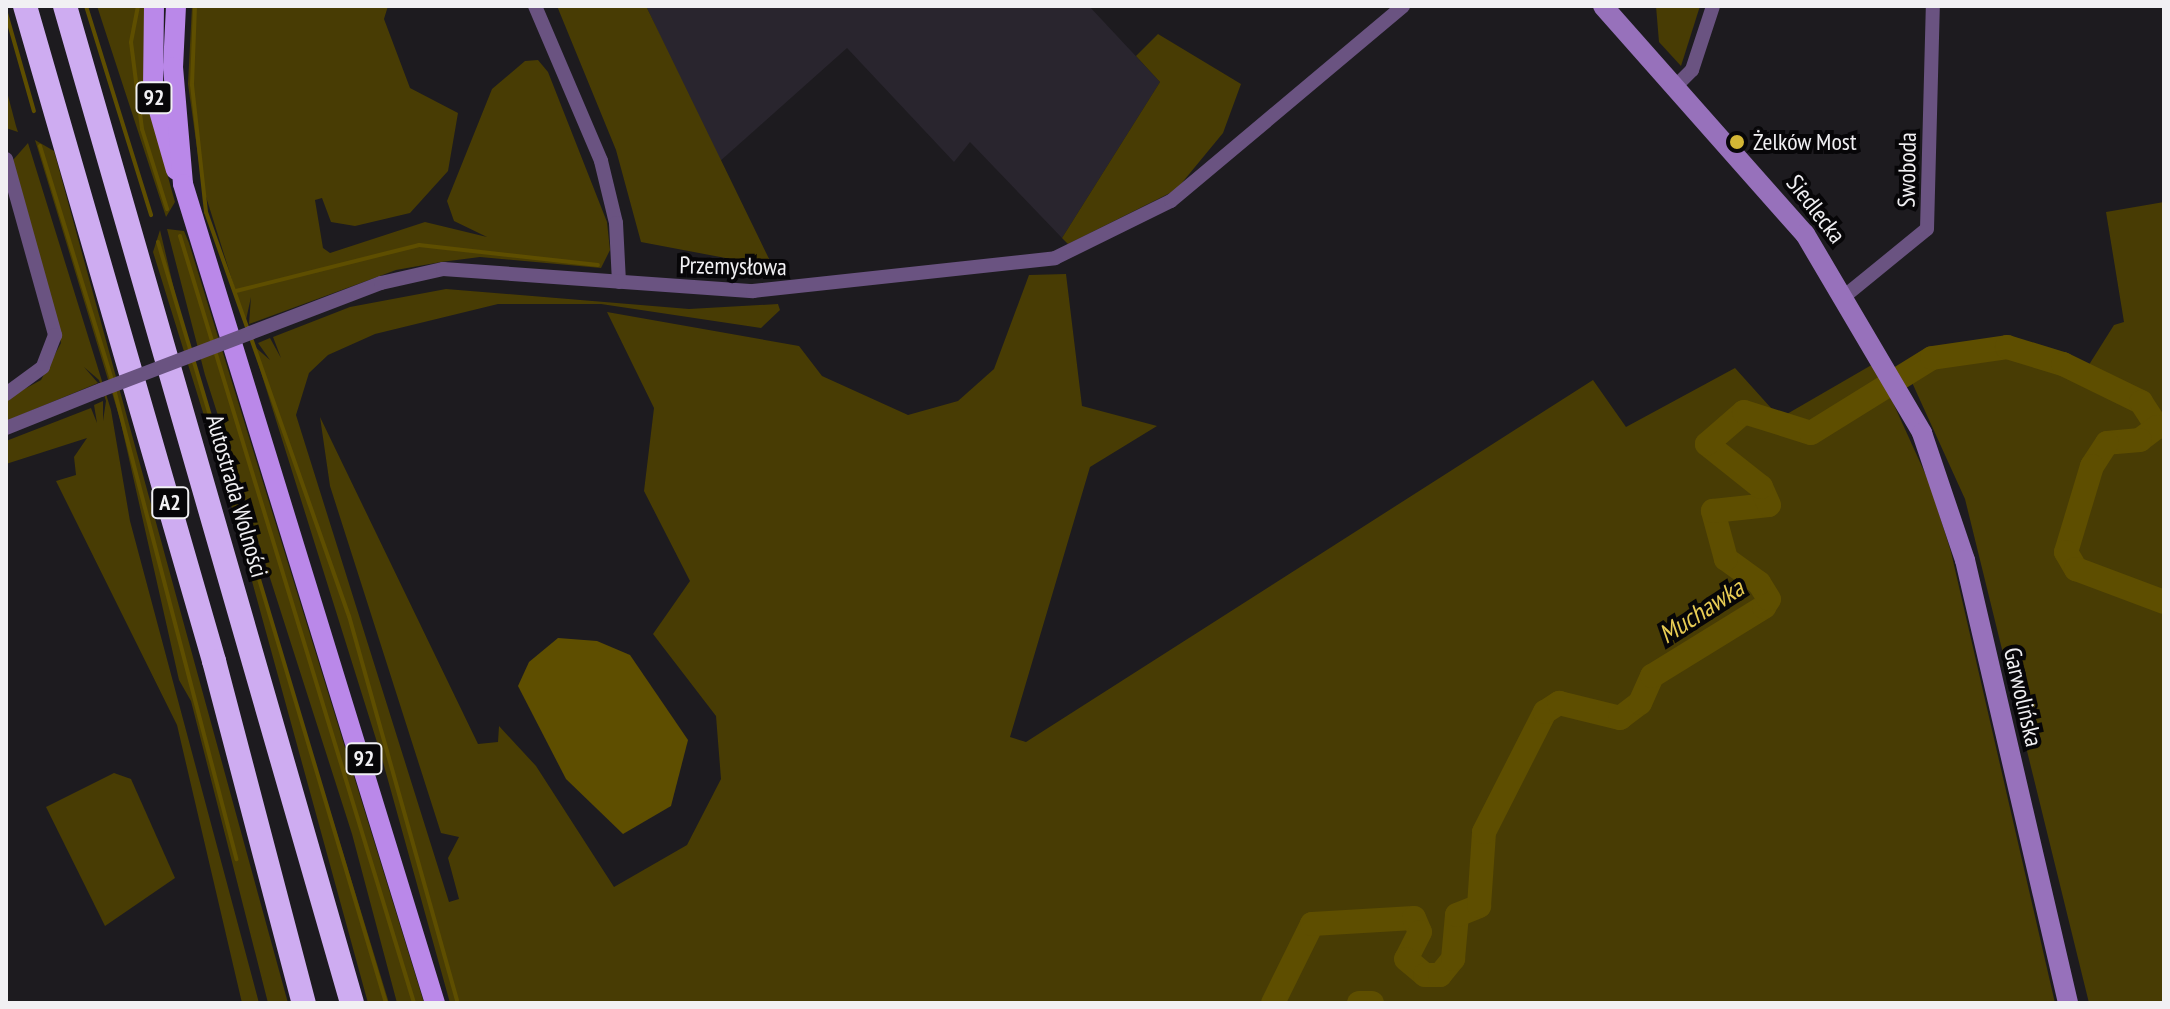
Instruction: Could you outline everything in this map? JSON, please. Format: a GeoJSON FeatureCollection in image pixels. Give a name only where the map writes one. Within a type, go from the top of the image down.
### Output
{"type":"FeatureCollection","features":[{"type":"Feature","properties":{"kind":"highway","name":"A2"},"geometry":{"type":"LineString","coordinates":[[25,6],[202,618],[304,1003]]}},
{"type":"Feature","properties":{"kind":"highway","name":"Autostrada Wolności"},"geometry":{"type":"LineString","coordinates":[[65,6],[352,1003]]}},
{"type":"Feature","properties":{"kind":"main road","name":"92"},"geometry":{"type":"LineString","coordinates":[[154,6],[157,124],[183,184],[435,1003]]}},
{"type":"Feature","properties":{"kind":"main road","name":"92"},"geometry":{"type":"LineString","coordinates":[[176,6],[173,67],[183,184]]}},
{"type":"Feature","properties":{"kind":"main road","name":"Siedlecka"},"geometry":{"type":"LineString","coordinates":[[1603,6],[1781,204],[1846,295],[1877,348]]}},
{"type":"Feature","properties":{"kind":"main road","name":"Garwolińska"},"geometry":{"type":"LineString","coordinates":[[1877,348],[1910,409],[1955,522],[2068,1003]]}},
{"type":"Feature","properties":{"kind":"street"},"geometry":{"type":"LineString","coordinates":[[535,6],[601,161],[616,223],[619,282]]}},
{"type":"Feature","properties":{"kind":"street","name":"Przemysłowa"},"geometry":{"type":"LineString","coordinates":[[6,428],[381,283],[443,269],[786,290],[1055,258],[1171,201],[1403,6]]}},
{"type":"Feature","properties":{"kind":"street"},"geometry":{"type":"LineString","coordinates":[[1675,87],[1692,70],[1713,6]]}},
{"type":"Feature","properties":{"kind":"street","name":"Swoboda"},"geometry":{"type":"LineString","coordinates":[[1846,295],[1927,229],[1933,6]]}},
{"type":"Feature","properties":{"kind":"street"},"geometry":{"type":"LineString","coordinates":[[6,159],[55,335],[43,367],[6,394]]}},
{"type":"Feature","properties":{"kind":"shaded area"},"geometry":{"type":"Polygon","coordinates":[[[97,6],[147,6],[145,94],[175,202],[166,217],[97,6]]]}},
{"type":"Feature","properties":{"kind":"shaded area"},"geometry":{"type":"Polygon","coordinates":[[[192,6],[388,6],[384,19],[410,88],[458,113],[448,171],[410,213],[355,226],[331,222],[322,198],[315,200],[323,248],[330,253],[425,222],[487,237],[454,221],[447,201],[492,89],[525,61],[538,60],[548,72],[607,222],[610,250],[601,268],[480,257],[441,262],[396,270],[249,324],[251,297],[246,320],[254,346],[270,360],[258,343],[270,338],[281,358],[273,337],[350,307],[446,289],[689,309],[778,304],[780,310],[761,328],[601,304],[498,304],[375,334],[328,355],[309,373],[296,415],[449,902],[459,899],[448,858],[459,837],[441,833],[330,486],[320,417],[478,744],[498,742],[499,726],[536,766],[614,887],[687,845],[721,779],[716,716],[653,634],[690,581],[644,491],[654,408],[607,312],[799,346],[822,376],[908,415],[958,401],[994,369],[1029,275],[1066,274],[1082,406],[1157,426],[1090,467],[1010,737],[1026,742],[1593,380],[1626,427],[1735,368],[1780,418],[1875,363],[1929,482],[1951,552],[2055,1003],[450,1003],[381,755],[202,184],[188,84],[192,6]]]}},
{"type":"Feature","properties":{"kind":"shaded area"},"geometry":{"type":"Polygon","coordinates":[[[557,6],[646,6],[773,267],[641,242],[616,150],[557,6]]]}},
{"type":"Feature","properties":{"kind":"shaded area"},"geometry":{"type":"Polygon","coordinates":[[[646,6],[1089,6],[1160,82],[1062,238],[970,142],[954,162],[847,48],[719,162],[646,6]]]}},
{"type":"Feature","properties":{"kind":"shaded area"},"geometry":{"type":"Polygon","coordinates":[[[1656,6],[1700,6],[1681,66],[1659,42],[1656,6]]]}},
{"type":"Feature","properties":{"kind":"shaded area"},"geometry":{"type":"Polygon","coordinates":[[[1158,34],[1241,84],[1223,133],[1176,190],[1068,244],[1062,238],[1160,82],[1136,56],[1158,34]]]}},
{"type":"Feature","properties":{"kind":"shaded area"},"geometry":{"type":"Polygon","coordinates":[[[6,88],[16,126],[18,132],[6,128],[6,88]]]}},
{"type":"Feature","properties":{"kind":"shaded area"},"geometry":{"type":"Polygon","coordinates":[[[35,140],[54,151],[288,1003],[268,1003],[191,701],[179,680],[120,419],[35,140]]]}},
{"type":"Feature","properties":{"kind":"shaded area"},"geometry":{"type":"Polygon","coordinates":[[[28,143],[111,410],[130,521],[259,1003],[242,1003],[177,725],[56,481],[76,475],[74,457],[87,438],[6,464],[6,441],[91,408],[97,423],[94,405],[103,401],[103,421],[106,401],[99,380],[84,367],[98,383],[6,421],[6,399],[41,380],[61,343],[13,160],[28,143]]]}},
{"type":"Feature","properties":{"kind":"shaded area"},"geometry":{"type":"Polygon","coordinates":[[[2164,202],[2164,1003],[2089,1003],[1965,499],[1910,378],[1953,359],[1993,354],[2080,379],[2114,325],[2124,322],[2106,212],[2164,202]]]}},
{"type":"Feature","properties":{"kind":"shaded area"},"geometry":{"type":"Polygon","coordinates":[[[167,229],[184,231],[189,243],[424,1003],[397,1003],[352,834],[205,375],[167,229]]]}},
{"type":"Feature","properties":{"kind":"shaded area"},"geometry":{"type":"Polygon","coordinates":[[[160,230],[187,344],[389,1003],[368,1003],[225,483],[153,252],[160,230]]]}},
{"type":"Feature","properties":{"kind":"shaded area"},"geometry":{"type":"Polygon","coordinates":[[[558,638],[597,641],[630,655],[688,740],[671,806],[623,834],[566,779],[518,686],[529,662],[558,638]]]}},
{"type":"Feature","properties":{"kind":"shaded area"},"geometry":{"type":"Polygon","coordinates":[[[114,773],[131,779],[175,878],[105,926],[46,807],[114,773]]]}},
{"type":"Feature","properties":{"kind":"waterway"},"geometry":{"type":"LineString","coordinates":[[86,6],[151,215]]}},
{"type":"Feature","properties":{"kind":"waterway"},"geometry":{"type":"LineString","coordinates":[[138,6],[131,42],[142,129],[167,209]]}},
{"type":"Feature","properties":{"kind":"waterway"},"geometry":{"type":"LineString","coordinates":[[195,6],[192,85],[206,212],[248,330]]}},
{"type":"Feature","properties":{"kind":"waterway"},"geometry":{"type":"LineString","coordinates":[[6,13],[34,111]]}},
{"type":"Feature","properties":{"kind":"waterway"},"geometry":{"type":"LineString","coordinates":[[40,146],[112,380]]}},
{"type":"Feature","properties":{"kind":"waterway"},"geometry":{"type":"LineString","coordinates":[[180,236],[414,1003]]}},
{"type":"Feature","properties":{"kind":"waterway"},"geometry":{"type":"LineString","coordinates":[[158,242],[386,1003]]}},
{"type":"Feature","properties":{"kind":"waterway"},"geometry":{"type":"LineString","coordinates":[[236,291],[419,245],[598,265]]}},
{"type":"Feature","properties":{"kind":"waterway"},"geometry":{"type":"LineString","coordinates":[[251,338],[349,616],[457,1000]]}},
{"type":"Feature","properties":{"kind":"waterway","name":"Muchawka"},"geometry":{"type":"LineString","coordinates":[[1273,1003],[1312,924],[1414,918],[1420,932],[1406,959],[1425,975],[1440,975],[1453,959],[1457,915],[1479,906],[1484,832],[1545,712],[1559,703],[1620,718],[1640,703],[1652,676],[1764,607],[1769,599],[1759,583],[1726,559],[1713,511],[1769,505],[1761,487],[1707,444],[1744,412],[1811,433],[1932,358],[2007,347],[2063,364],[2141,402],[2157,427],[2140,440],[2107,443],[2092,466],[2066,552],[2076,569],[2164,602]]}},
{"type":"Feature","properties":{"kind":"waterway"},"geometry":{"type":"LineString","coordinates":[[114,389],[236,859]]}},
{"type":"Feature","properties":{"kind":"waterway","name":"Muchawka"},"geometry":{"type":"LineString","coordinates":[[1359,1003],[1372,1003]]}},
{"type":"Feature","properties":{"kind":"place","name":"Żelków Most"},"geometry":{"type":"Point","coordinates":[1737,142]}}]}
